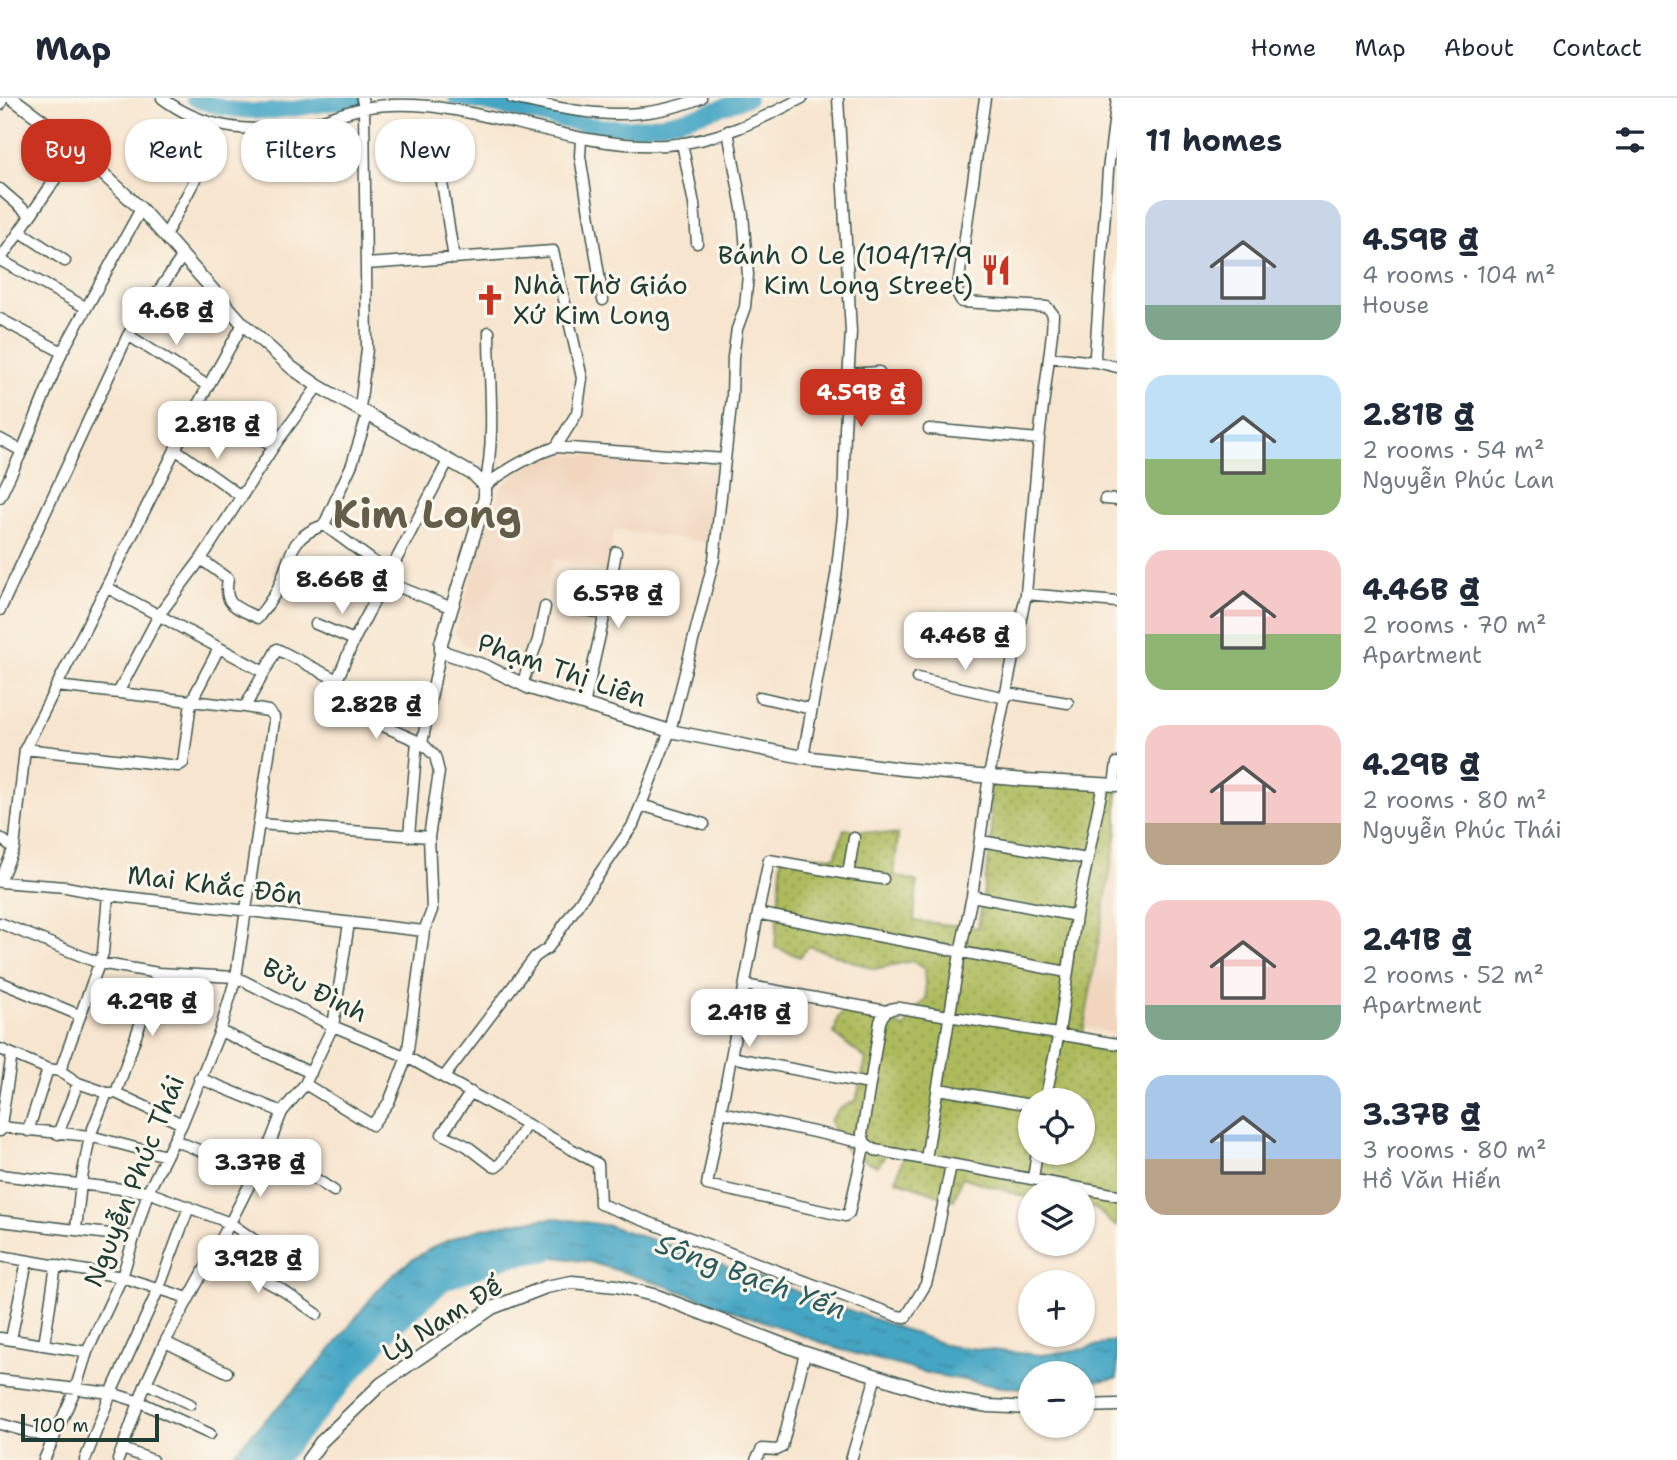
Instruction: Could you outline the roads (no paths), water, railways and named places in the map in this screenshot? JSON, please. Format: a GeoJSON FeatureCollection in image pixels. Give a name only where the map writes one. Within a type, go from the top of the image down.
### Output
{"type":"FeatureCollection","features":[{"type":"Feature","properties":{"kind":"street"},"geometry":{"type":"LineString","coordinates":[[0,105],[4,98]]}},
{"type":"Feature","properties":{"kind":"street"},"geometry":{"type":"LineString","coordinates":[[12,98],[38,119]]}},
{"type":"Feature","properties":{"kind":"street"},"geometry":{"type":"LineString","coordinates":[[162,98],[212,125],[257,128],[299,126],[363,103],[428,106],[473,113],[581,139],[637,145],[682,143],[728,131],[802,98]]}},
{"type":"Feature","properties":{"kind":"street"},"geometry":{"type":"LineString","coordinates":[[512,98],[623,116],[683,105],[701,98]]}},
{"type":"Feature","properties":{"kind":"street"},"geometry":{"type":"LineString","coordinates":[[803,757],[843,516],[851,332],[838,98]]}},
{"type":"Feature","properties":{"kind":"street"},"geometry":{"type":"LineString","coordinates":[[926,1159],[972,896],[989,776],[1026,594],[1052,314],[1047,307],[962,302],[958,298],[967,214],[984,120],[985,98]]}},
{"type":"Feature","properties":{"kind":"street"},"geometry":{"type":"LineString","coordinates":[[1096,362],[1096,323],[1113,171],[1116,98]]}},
{"type":"Feature","properties":{"kind":"street"},"geometry":{"type":"LineString","coordinates":[[201,559],[228,579],[226,594],[229,603],[258,618],[277,590],[290,554],[300,538],[307,531],[324,525],[352,464],[364,411],[367,349],[363,103]]}},
{"type":"Feature","properties":{"kind":"street"},"geometry":{"type":"LineString","coordinates":[[444,1077],[535,957],[548,948],[632,825],[670,731],[714,559],[732,397],[733,357],[737,329],[745,307],[748,275],[743,214],[728,131]]}},
{"type":"Feature","properties":{"kind":"street"},"geometry":{"type":"LineString","coordinates":[[581,139],[580,156],[603,300]]}},
{"type":"Feature","properties":{"kind":"street"},"geometry":{"type":"LineString","coordinates":[[682,143],[694,204],[697,243]]}},
{"type":"Feature","properties":{"kind":"street"},"geometry":{"type":"LineString","coordinates":[[111,181],[141,209],[243,324],[292,368],[318,386],[474,475],[485,486]]}},
{"type":"Feature","properties":{"kind":"street"},"geometry":{"type":"LineString","coordinates":[[53,182],[0,260],[85,307]]}},
{"type":"Feature","properties":{"kind":"street"},"geometry":{"type":"LineString","coordinates":[[165,236],[194,182]]}},
{"type":"Feature","properties":{"kind":"street"},"geometry":{"type":"LineString","coordinates":[[442,182],[454,259]]}},
{"type":"Feature","properties":{"kind":"street"},"geometry":{"type":"LineString","coordinates":[[0,189],[30,215]]}},
{"type":"Feature","properties":{"kind":"street"},"geometry":{"type":"LineString","coordinates":[[0,497],[22,452],[62,352],[141,209]]}},
{"type":"Feature","properties":{"kind":"street"},"geometry":{"type":"LineString","coordinates":[[21,232],[65,261]]}},
{"type":"Feature","properties":{"kind":"street"},"geometry":{"type":"LineString","coordinates":[[366,264],[553,251],[582,378],[577,413],[556,447]]}},
{"type":"Feature","properties":{"kind":"street"},"geometry":{"type":"LineString","coordinates":[[1,605],[128,335],[182,257]]}},
{"type":"Feature","properties":{"kind":"street"},"geometry":{"type":"LineString","coordinates":[[0,319],[62,352]]}},
{"type":"Feature","properties":{"kind":"street"},"geometry":{"type":"LineString","coordinates":[[0,882],[14,848],[25,749],[175,449],[243,324]]}},
{"type":"Feature","properties":{"kind":"street"},"geometry":{"type":"LineString","coordinates":[[485,486],[492,408],[489,332]]}},
{"type":"Feature","properties":{"kind":"street"},"geometry":{"type":"LineString","coordinates":[[128,335],[208,386]]}},
{"type":"Feature","properties":{"kind":"street"},"geometry":{"type":"LineString","coordinates":[[1049,357],[1117,367]]}},
{"type":"Feature","properties":{"kind":"street"},"geometry":{"type":"LineString","coordinates":[[848,374],[879,372]]}},
{"type":"Feature","properties":{"kind":"street"},"geometry":{"type":"LineString","coordinates":[[118,693],[159,615],[201,559],[274,446],[318,386]]}},
{"type":"Feature","properties":{"kind":"street"},"geometry":{"type":"LineString","coordinates":[[237,425],[274,446]]}},
{"type":"Feature","properties":{"kind":"street"},"geometry":{"type":"LineString","coordinates":[[929,429],[1039,439]]}},
{"type":"Feature","properties":{"kind":"street"},"geometry":{"type":"LineString","coordinates":[[0,439],[22,452]]}},
{"type":"Feature","properties":{"kind":"street"},"geometry":{"type":"LineString","coordinates":[[485,486],[532,455],[556,447],[725,458]]}},
{"type":"Feature","properties":{"kind":"street"},"geometry":{"type":"LineString","coordinates":[[175,449],[242,497]]}},
{"type":"Feature","properties":{"kind":"street"},"geometry":{"type":"LineString","coordinates":[[305,1084],[372,1125],[389,1102],[407,1057],[424,931],[432,910],[429,837],[439,772],[435,756],[419,742],[358,715],[330,697],[354,640],[448,461]]}},
{"type":"Feature","properties":{"kind":"street","name":"Phạm Thị Liên"},"geometry":{"type":"LineString","coordinates":[[485,486],[485,497],[450,607],[441,649],[522,684],[670,731],[803,757],[902,769],[1111,785]]}},
{"type":"Feature","properties":{"kind":"street"},"geometry":{"type":"LineString","coordinates":[[324,525],[387,577],[450,607]]}},
{"type":"Feature","properties":{"kind":"street"},"geometry":{"type":"LineString","coordinates":[[584,705],[616,552]]}},
{"type":"Feature","properties":{"kind":"street"},"geometry":{"type":"LineString","coordinates":[[106,587],[264,672]]}},
{"type":"Feature","properties":{"kind":"street"},"geometry":{"type":"LineString","coordinates":[[1026,594],[1117,602]]}},
{"type":"Feature","properties":{"kind":"street"},"geometry":{"type":"LineString","coordinates":[[522,684],[538,640],[545,607]]}},
{"type":"Feature","properties":{"kind":"street"},"geometry":{"type":"LineString","coordinates":[[564,607],[605,613]]}},
{"type":"Feature","properties":{"kind":"street"},"geometry":{"type":"LineString","coordinates":[[932,617],[1020,634]]}},
{"type":"Feature","properties":{"kind":"street"},"geometry":{"type":"LineString","coordinates":[[316,624],[354,640]]}},
{"type":"Feature","properties":{"kind":"street"},"geometry":{"type":"LineString","coordinates":[[25,749],[178,766],[183,762],[191,702],[219,648]]}},
{"type":"Feature","properties":{"kind":"street"},"geometry":{"type":"LineString","coordinates":[[245,707],[277,649],[337,680]]}},
{"type":"Feature","properties":{"kind":"street"},"geometry":{"type":"LineString","coordinates":[[409,836],[419,742],[441,649]]}},
{"type":"Feature","properties":{"kind":"street"},"geometry":{"type":"LineString","coordinates":[[917,677],[1007,696],[1068,703]]}},
{"type":"Feature","properties":{"kind":"street","name":"Nguyễn Phúc Thái"},"geometry":{"type":"LineString","coordinates":[[44,1460],[75,1390],[87,1352],[122,1277],[148,1192],[182,1124],[220,1031],[236,977],[274,717],[268,711],[245,707],[55,686]]}},
{"type":"Feature","properties":{"kind":"street"},"geometry":{"type":"LineString","coordinates":[[760,697],[811,709]]}},
{"type":"Feature","properties":{"kind":"street"},"geometry":{"type":"LineString","coordinates":[[1048,1088],[1087,859],[1117,763]]}},
{"type":"Feature","properties":{"kind":"street"},"geometry":{"type":"LineString","coordinates":[[641,805],[704,824]]}},
{"type":"Feature","properties":{"kind":"street"},"geometry":{"type":"LineString","coordinates":[[260,824],[429,837]]}},
{"type":"Feature","properties":{"kind":"street"},"geometry":{"type":"LineString","coordinates":[[0,838],[14,848]]}},
{"type":"Feature","properties":{"kind":"street"},"geometry":{"type":"LineString","coordinates":[[848,874],[854,838]]}},
{"type":"Feature","properties":{"kind":"street"},"geometry":{"type":"LineString","coordinates":[[981,841],[1087,859]]}},
{"type":"Feature","properties":{"kind":"street"},"geometry":{"type":"LineString","coordinates":[[883,879],[769,860],[708,1185],[839,1215],[845,1216],[849,1213],[865,1143],[862,1130],[880,1022],[886,1011]]}},
{"type":"Feature","properties":{"kind":"street","name":"Mai Khắc Đôn"},"geometry":{"type":"LineString","coordinates":[[0,882],[66,887],[108,895],[246,912],[424,931]]}},
{"type":"Feature","properties":{"kind":"street"},"geometry":{"type":"LineString","coordinates":[[60,1071],[103,953],[108,895]]}},
{"type":"Feature","properties":{"kind":"street"},"geometry":{"type":"LineString","coordinates":[[972,896],[1076,916]]}},
{"type":"Feature","properties":{"kind":"street"},"geometry":{"type":"LineString","coordinates":[[759,908],[761,914],[766,916],[1067,972]]}},
{"type":"Feature","properties":{"kind":"street","name":"Bửu Đình"},"geometry":{"type":"LineString","coordinates":[[0,923],[99,963],[158,972],[236,977],[333,1026],[407,1057],[598,1164],[600,1204],[875,1309],[906,1317],[926,1284],[951,1165]]}},
{"type":"Feature","properties":{"kind":"street"},"geometry":{"type":"LineString","coordinates":[[152,1460],[121,1455],[146,1383],[188,1298],[256,1173],[282,1112],[305,1084],[333,1026],[349,923]]}},
{"type":"Feature","properties":{"kind":"street"},"geometry":{"type":"LineString","coordinates":[[76,1229],[90,1136],[112,1093],[158,972]]}},
{"type":"Feature","properties":{"kind":"street"},"geometry":{"type":"LineString","coordinates":[[0,982],[79,1014]]}},
{"type":"Feature","properties":{"kind":"street"},"geometry":{"type":"LineString","coordinates":[[745,985],[886,1011],[900,1008],[1117,1044]]}},
{"type":"Feature","properties":{"kind":"street"},"geometry":{"type":"LineString","coordinates":[[220,1031],[311,1073]]}},
{"type":"Feature","properties":{"kind":"street"},"geometry":{"type":"LineString","coordinates":[[0,1049],[48,1069],[60,1071],[78,1083],[112,1093],[182,1124]]}},
{"type":"Feature","properties":{"kind":"street"},"geometry":{"type":"LineString","coordinates":[[12,1055],[0,1129],[90,1136],[166,1156]]}},
{"type":"Feature","properties":{"kind":"street"},"geometry":{"type":"LineString","coordinates":[[731,1057],[869,1084]]}},
{"type":"Feature","properties":{"kind":"street"},"geometry":{"type":"LineString","coordinates":[[28,1131],[48,1069]]}},
{"type":"Feature","properties":{"kind":"street"},"geometry":{"type":"LineString","coordinates":[[199,1078],[282,1112]]}},
{"type":"Feature","properties":{"kind":"street"},"geometry":{"type":"LineString","coordinates":[[58,1134],[78,1083]]}},
{"type":"Feature","properties":{"kind":"street"},"geometry":{"type":"LineString","coordinates":[[939,1089],[1018,1103]]}},
{"type":"Feature","properties":{"kind":"street"},"geometry":{"type":"LineString","coordinates":[[471,1092],[442,1134],[467,1146],[493,1166],[501,1163],[527,1124]]}},
{"type":"Feature","properties":{"kind":"street"},"geometry":{"type":"LineString","coordinates":[[721,1112],[865,1143],[875,1150],[1036,1179]]}},
{"type":"Feature","properties":{"kind":"street"},"geometry":{"type":"LineString","coordinates":[[174,1140],[256,1173]]}},
{"type":"Feature","properties":{"kind":"street"},"geometry":{"type":"LineString","coordinates":[[268,1148],[334,1191]]}},
{"type":"Feature","properties":{"kind":"street"},"geometry":{"type":"LineString","coordinates":[[1033,1178],[1035,1165]]}},
{"type":"Feature","properties":{"kind":"street"},"geometry":{"type":"LineString","coordinates":[[0,1175],[148,1192],[230,1223],[280,1258]]}},
{"type":"Feature","properties":{"kind":"street"},"geometry":{"type":"LineString","coordinates":[[1095,1192],[1117,1195]]}},
{"type":"Feature","properties":{"kind":"street"},"geometry":{"type":"LineString","coordinates":[[85,1460],[111,1394],[159,1288],[189,1207]]}},
{"type":"Feature","properties":{"kind":"street"},"geometry":{"type":"LineString","coordinates":[[0,1221],[134,1237]]}},
{"type":"Feature","properties":{"kind":"street"},"geometry":{"type":"LineString","coordinates":[[214,1253],[282,1290],[317,1314]]}},
{"type":"Feature","properties":{"kind":"street"},"geometry":{"type":"LineString","coordinates":[[0,1256],[122,1277],[188,1298]]}},
{"type":"Feature","properties":{"kind":"street"},"geometry":{"type":"LineString","coordinates":[[27,1261],[6,1338],[87,1352]]}},
{"type":"Feature","properties":{"kind":"street"},"geometry":{"type":"LineString","coordinates":[[44,1345],[56,1265]]}},
{"type":"Feature","properties":{"kind":"street","name":"Lý Nam Đế"},"geometry":{"type":"LineString","coordinates":[[308,1460],[321,1442],[381,1384],[492,1308],[546,1287],[572,1282],[617,1286],[656,1296],[805,1353],[952,1400],[1018,1407]]}},
{"type":"Feature","properties":{"kind":"street"},"geometry":{"type":"LineString","coordinates":[[165,1342],[228,1372]]}},
{"type":"Feature","properties":{"kind":"street"},"geometry":{"type":"LineString","coordinates":[[756,1460],[762,1449],[777,1450],[783,1444],[805,1353]]}},
{"type":"Feature","properties":{"kind":"street"},"geometry":{"type":"LineString","coordinates":[[851,1460],[876,1376]]}},
{"type":"Feature","properties":{"kind":"street"},"geometry":{"type":"LineString","coordinates":[[0,1380],[111,1394],[140,1402],[210,1434]]}},
{"type":"Feature","properties":{"kind":"street"},"geometry":{"type":"LineString","coordinates":[[146,1383],[190,1404]]}},
{"type":"Feature","properties":{"kind":"street"},"geometry":{"type":"LineString","coordinates":[[1095,1406],[1117,1405]]}},
{"type":"Feature","properties":{"kind":"street"},"geometry":{"type":"LineString","coordinates":[[0,1426],[54,1439]]}},
{"type":"Feature","properties":{"kind":"water"},"geometry":{"type":"Polygon","coordinates":[[[558,1218],[610,1226],[949,1346],[1041,1355],[1095,1347],[1117,1340],[1117,1378],[1095,1382],[1095,1361],[1018,1361],[1018,1388],[931,1374],[842,1350],[655,1282],[590,1262],[541,1255],[506,1258],[476,1266],[432,1292],[400,1320],[278,1460],[227,1460],[323,1359],[379,1289],[397,1271],[438,1245],[461,1236],[508,1223],[558,1218]]]}},
{"type":"Feature","properties":{"kind":"waterway"},"geometry":{"type":"LineString","coordinates":[[194,98],[234,110],[254,111],[295,109],[357,98]]}},
{"type":"Feature","properties":{"kind":"waterway"},"geometry":{"type":"LineString","coordinates":[[456,98],[575,123],[622,127],[672,122],[748,98]]}},
{"type":"Feature","properties":{"kind":"waterway","name":"Sông Bạch Yến"},"geometry":{"type":"LineString","coordinates":[[278,1460],[393,1328],[445,1282],[504,1260],[547,1253]]}},
{"type":"Feature","properties":{"kind":"place","name":"Bánh O Le (104/17/9 Kim Long Street)"},"geometry":{"type":"Point","coordinates":[996,270]}},
{"type":"Feature","properties":{"kind":"place","name":"Nhà Thờ Giáo Xứ Kim Long"},"geometry":{"type":"Point","coordinates":[490,300]}},
{"type":"Feature","properties":{"kind":"district","name":"Kim Long"},"geometry":{"type":"Point","coordinates":[427,514]}}]}
